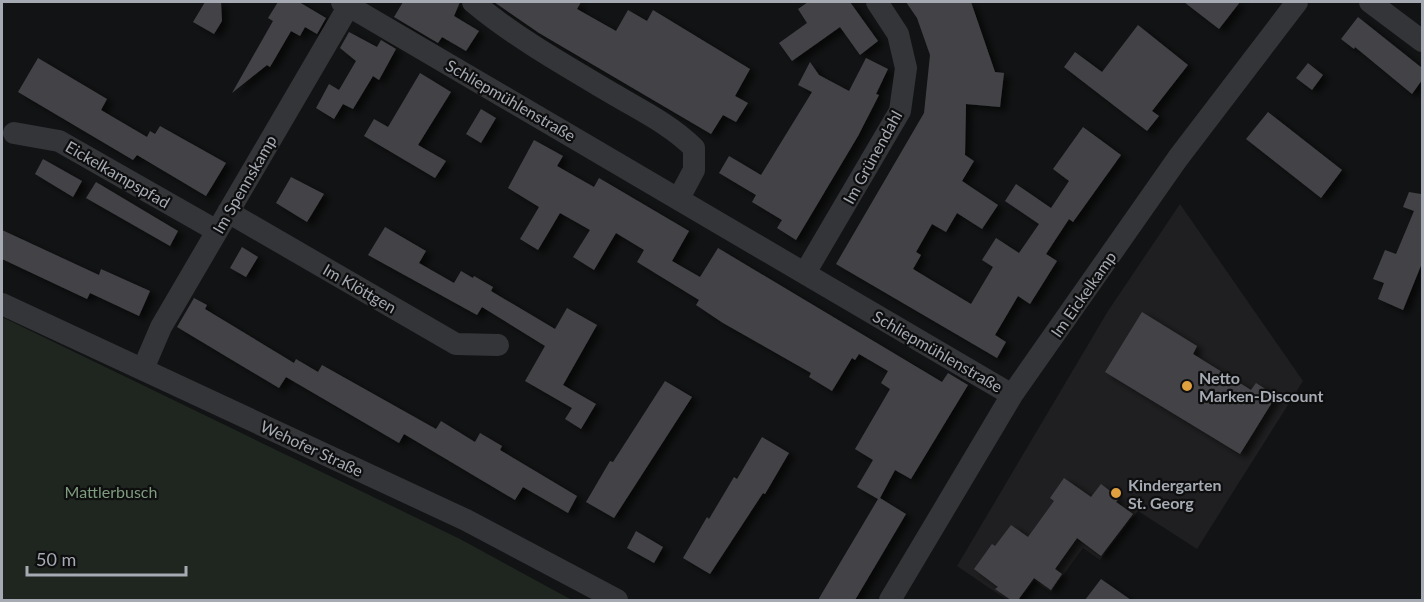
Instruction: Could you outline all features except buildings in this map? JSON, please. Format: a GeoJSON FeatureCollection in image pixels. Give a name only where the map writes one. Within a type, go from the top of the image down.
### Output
{"type":"FeatureCollection","features":[{"type":"Feature","properties":{"kind":"street"},"geometry":{"type":"LineString","coordinates":[[473,2],[512,32],[677,132],[686,140],[694,148],[694,170],[679,198]]}},
{"type":"Feature","properties":{"kind":"street","name":"Im Grünendahl"},"geometry":{"type":"LineString","coordinates":[[805,273],[900,111],[906,68],[898,34],[877,2]]}},
{"type":"Feature","properties":{"kind":"street","name":"Im Eickelkamp"},"geometry":{"type":"LineString","coordinates":[[890,600],[1012,395],[1179,158],[1297,2]]}},
{"type":"Feature","properties":{"kind":"street"},"geometry":{"type":"LineString","coordinates":[[1370,2],[1422,41]]}},
{"type":"Feature","properties":{"kind":"street","name":"Schliepmühlenstraße"},"geometry":{"type":"LineString","coordinates":[[347,3],[1012,395]]}},
{"type":"Feature","properties":{"kind":"street","name":"Im Spennskamp"},"geometry":{"type":"LineString","coordinates":[[143,369],[161,327],[347,3]]}},
{"type":"Feature","properties":{"kind":"street","name":"Eickelkampspfad"},"geometry":{"type":"LineString","coordinates":[[14,133],[59,141],[222,221]]}},
{"type":"Feature","properties":{"kind":"street","name":"Im Klöttgen"},"geometry":{"type":"LineString","coordinates":[[222,221],[456,344],[498,345]]}},
{"type":"Feature","properties":{"kind":"street","name":"Wehofer Straße"},"geometry":{"type":"LineString","coordinates":[[2,304],[466,520],[617,600]]}},
{"type":"Feature","properties":{"kind":"shaded area"},"geometry":{"type":"Polygon","coordinates":[[[1180,204],[1303,381],[1197,549],[1138,511],[1100,560],[1083,548],[1051,592],[1034,581],[1019,600],[1007,600],[957,566],[1108,311],[1180,204]]]}},
{"type":"Feature","properties":{"kind":"green space","name":"Mattlerbusch"},"geometry":{"type":"Polygon","coordinates":[[[2,317],[460,539],[572,600],[2,600],[2,317]]]}},
{"type":"Feature","properties":{"kind":"place","name":"Netto Marken-Discount"},"geometry":{"type":"Point","coordinates":[1187,386]}},
{"type":"Feature","properties":{"kind":"place","name":"Kindergarten St. Georg"},"geometry":{"type":"Point","coordinates":[1116,493]}}]}
